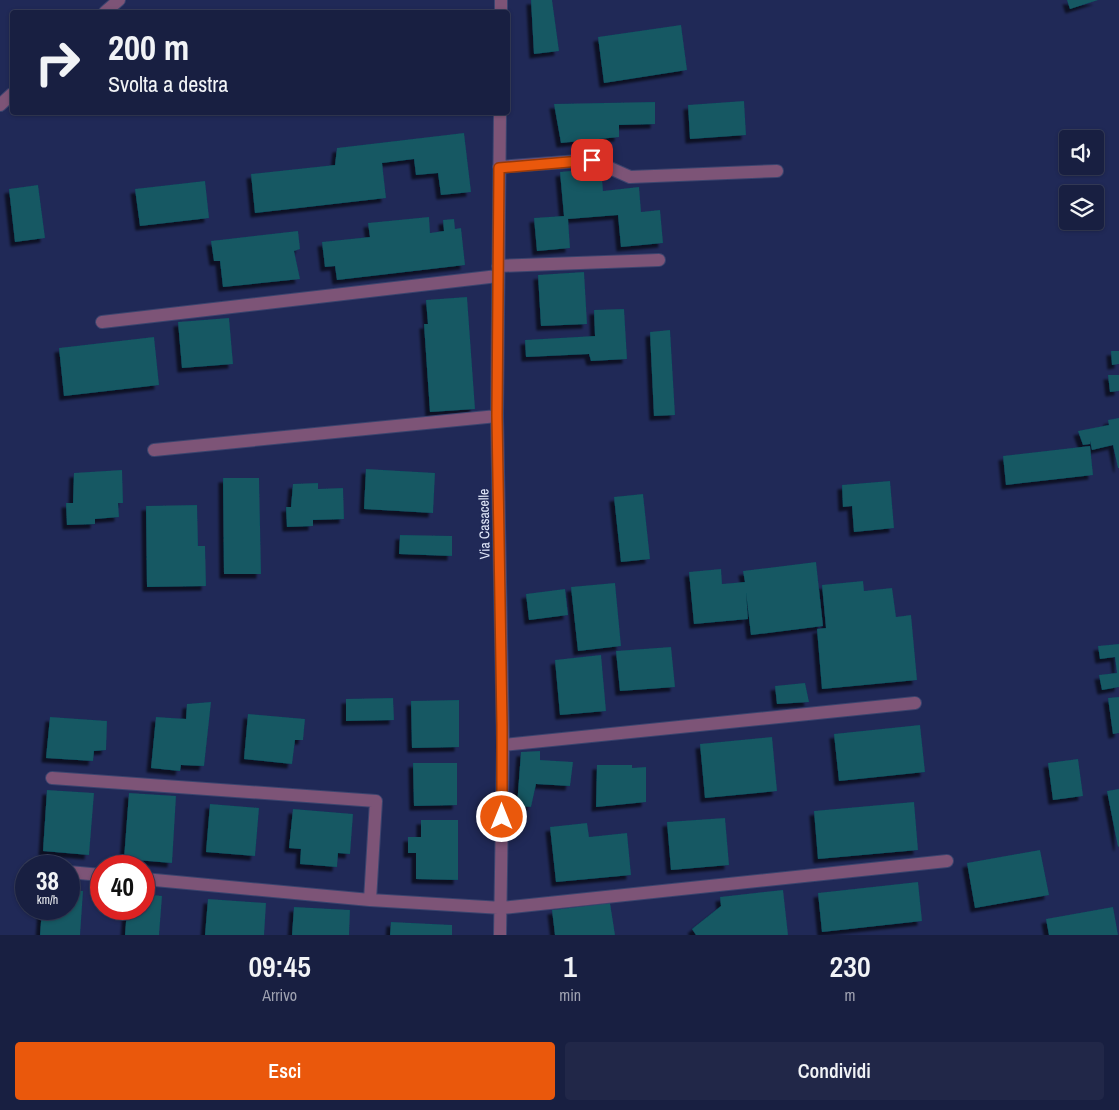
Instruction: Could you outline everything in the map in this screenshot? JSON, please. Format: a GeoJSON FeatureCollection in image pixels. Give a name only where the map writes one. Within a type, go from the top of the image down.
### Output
{"type":"FeatureCollection","features":[{"type":"Feature","properties":{"kind":"street"},"geometry":{"type":"LineString","coordinates":[[107,10],[119,0]]}},
{"type":"Feature","properties":{"kind":"street"},"geometry":{"type":"LineString","coordinates":[[0,105],[10,96]]}},
{"type":"Feature","properties":{"kind":"street","name":"Via Casacelle"},"geometry":{"type":"LineString","coordinates":[[500,115],[497,416],[502,745],[502,908],[500,935]]}},
{"type":"Feature","properties":{"kind":"street"},"geometry":{"type":"LineString","coordinates":[[499,168],[592,160],[630,177],[776,171]]}},
{"type":"Feature","properties":{"kind":"street"},"geometry":{"type":"LineString","coordinates":[[102,322],[498,271],[659,260]]}},
{"type":"Feature","properties":{"kind":"street"},"geometry":{"type":"LineString","coordinates":[[154,450],[497,416]]}},
{"type":"Feature","properties":{"kind":"street"},"geometry":{"type":"LineString","coordinates":[[502,745],[915,703]]}},
{"type":"Feature","properties":{"kind":"street"},"geometry":{"type":"LineString","coordinates":[[52,778],[376,801],[370,900]]}},
{"type":"Feature","properties":{"kind":"street"},"geometry":{"type":"LineString","coordinates":[[155,880],[370,900],[502,908],[947,861]]}},
{"type":"Feature","properties":{"kind":"building"},"geometry":{"type":"Polygon","coordinates":[[[531,0],[552,0],[559,51],[534,54],[531,0]]]}},
{"type":"Feature","properties":{"kind":"building"},"geometry":{"type":"Polygon","coordinates":[[[1067,0],[1098,0],[1070,9],[1067,0]]]}},
{"type":"Feature","properties":{"kind":"building"},"geometry":{"type":"Polygon","coordinates":[[[681,25],[687,70],[604,83],[598,37],[681,25]]]}},
{"type":"Feature","properties":{"kind":"building"},"geometry":{"type":"Polygon","coordinates":[[[744,101],[746,135],[690,139],[688,105],[744,101]]]}},
{"type":"Feature","properties":{"kind":"building"},"geometry":{"type":"Polygon","coordinates":[[[655,102],[655,124],[619,125],[619,137],[561,143],[554,104],[655,102]]]}},
{"type":"Feature","properties":{"kind":"building"},"geometry":{"type":"Polygon","coordinates":[[[464,133],[471,192],[441,195],[438,173],[416,175],[414,159],[382,163],[386,198],[255,213],[251,174],[335,165],[337,148],[464,133]]]}},
{"type":"Feature","properties":{"kind":"building"},"geometry":{"type":"Polygon","coordinates":[[[601,168],[603,191],[639,187],[641,212],[660,210],[663,243],[621,247],[618,215],[568,219],[570,248],[537,251],[534,218],[564,216],[560,172],[601,168]]]}},
{"type":"Feature","properties":{"kind":"building"},"geometry":{"type":"Polygon","coordinates":[[[205,181],[209,218],[140,226],[135,189],[205,181]]]}},
{"type":"Feature","properties":{"kind":"building"},"geometry":{"type":"Polygon","coordinates":[[[38,185],[45,238],[15,242],[9,189],[38,185]]]}},
{"type":"Feature","properties":{"kind":"building"},"geometry":{"type":"Polygon","coordinates":[[[429,217],[430,233],[444,231],[443,220],[454,219],[455,229],[461,228],[465,265],[337,280],[335,266],[325,267],[322,242],[370,237],[368,223],[429,217]]]}},
{"type":"Feature","properties":{"kind":"building"},"geometry":{"type":"Polygon","coordinates":[[[298,231],[300,249],[294,251],[300,279],[223,287],[220,261],[214,261],[211,241],[298,231]]]}},
{"type":"Feature","properties":{"kind":"building"},"geometry":{"type":"Polygon","coordinates":[[[584,272],[587,324],[541,326],[538,275],[584,272]]]}},
{"type":"Feature","properties":{"kind":"building"},"geometry":{"type":"Polygon","coordinates":[[[467,297],[475,409],[430,412],[424,324],[428,324],[426,300],[467,297]]]}},
{"type":"Feature","properties":{"kind":"building"},"geometry":{"type":"Polygon","coordinates":[[[624,309],[627,359],[591,361],[589,354],[526,357],[525,340],[595,336],[594,310],[624,309]]]}},
{"type":"Feature","properties":{"kind":"building"},"geometry":{"type":"Polygon","coordinates":[[[229,318],[233,364],[182,368],[178,322],[229,318]]]}},
{"type":"Feature","properties":{"kind":"building"},"geometry":{"type":"Polygon","coordinates":[[[670,330],[675,415],[654,416],[650,332],[670,330]]]}},
{"type":"Feature","properties":{"kind":"building"},"geometry":{"type":"Polygon","coordinates":[[[154,337],[159,385],[64,396],[59,348],[154,337]]]}},
{"type":"Feature","properties":{"kind":"building"},"geometry":{"type":"Polygon","coordinates":[[[1111,351],[1119,351],[1119,364],[1112,365],[1111,351]]]}},
{"type":"Feature","properties":{"kind":"building"},"geometry":{"type":"Polygon","coordinates":[[[1108,375],[1119,375],[1119,391],[1110,392],[1108,375]]]}},
{"type":"Feature","properties":{"kind":"building"},"geometry":{"type":"Polygon","coordinates":[[[1119,418],[1118,468],[1113,445],[1092,450],[1090,441],[1090,444],[1083,445],[1078,431],[1109,425],[1108,420],[1119,418]]]}},
{"type":"Feature","properties":{"kind":"building"},"geometry":{"type":"Polygon","coordinates":[[[1090,446],[1093,475],[1006,485],[1003,456],[1090,446]]]}},
{"type":"Feature","properties":{"kind":"building"},"geometry":{"type":"Polygon","coordinates":[[[366,469],[435,473],[433,513],[364,509],[366,469]]]}},
{"type":"Feature","properties":{"kind":"building"},"geometry":{"type":"Polygon","coordinates":[[[122,470],[123,503],[118,503],[119,517],[95,519],[95,524],[67,525],[66,503],[73,503],[74,473],[122,470]]]}},
{"type":"Feature","properties":{"kind":"building"},"geometry":{"type":"Polygon","coordinates":[[[223,478],[259,478],[261,574],[224,574],[223,478]]]}},
{"type":"Feature","properties":{"kind":"building"},"geometry":{"type":"Polygon","coordinates":[[[890,481],[894,528],[854,532],[852,506],[843,507],[842,485],[890,481]]]}},
{"type":"Feature","properties":{"kind":"building"},"geometry":{"type":"Polygon","coordinates":[[[318,483],[318,489],[343,488],[344,519],[313,520],[313,526],[287,527],[286,507],[291,507],[293,484],[318,483]]]}},
{"type":"Feature","properties":{"kind":"building"},"geometry":{"type":"Polygon","coordinates":[[[643,494],[650,559],[621,562],[614,497],[643,494]]]}},
{"type":"Feature","properties":{"kind":"building"},"geometry":{"type":"Polygon","coordinates":[[[197,505],[198,546],[205,546],[206,586],[147,587],[146,506],[197,505]]]}},
{"type":"Feature","properties":{"kind":"building"},"geometry":{"type":"Polygon","coordinates":[[[400,535],[452,536],[452,556],[399,554],[400,535]]]}},
{"type":"Feature","properties":{"kind":"building"},"geometry":{"type":"Polygon","coordinates":[[[816,562],[823,626],[751,635],[746,592],[748,619],[694,624],[689,572],[721,569],[722,584],[745,582],[743,571],[816,562]]]}},
{"type":"Feature","properties":{"kind":"building"},"geometry":{"type":"Polygon","coordinates":[[[863,581],[864,591],[892,588],[896,617],[911,615],[917,680],[822,689],[817,629],[826,628],[822,585],[863,581]]]}},
{"type":"Feature","properties":{"kind":"building"},"geometry":{"type":"Polygon","coordinates":[[[615,583],[621,646],[578,651],[571,587],[615,583]]]}},
{"type":"Feature","properties":{"kind":"building"},"geometry":{"type":"Polygon","coordinates":[[[565,589],[568,615],[529,620],[526,594],[565,589]]]}},
{"type":"Feature","properties":{"kind":"building"},"geometry":{"type":"Polygon","coordinates":[[[1119,644],[1119,687],[1102,690],[1099,675],[1117,673],[1115,657],[1100,659],[1098,646],[1119,644]]]}},
{"type":"Feature","properties":{"kind":"building"},"geometry":{"type":"Polygon","coordinates":[[[671,647],[675,687],[620,691],[616,651],[671,647]]]}},
{"type":"Feature","properties":{"kind":"building"},"geometry":{"type":"Polygon","coordinates":[[[601,655],[606,711],[560,715],[555,660],[601,655]]]}},
{"type":"Feature","properties":{"kind":"building"},"geometry":{"type":"Polygon","coordinates":[[[805,683],[809,702],[777,704],[775,686],[805,683]]]}},
{"type":"Feature","properties":{"kind":"building"},"geometry":{"type":"Polygon","coordinates":[[[1119,697],[1119,733],[1113,734],[1108,698],[1119,697]]]}},
{"type":"Feature","properties":{"kind":"building"},"geometry":{"type":"Polygon","coordinates":[[[393,698],[394,720],[346,721],[346,699],[393,698]]]}},
{"type":"Feature","properties":{"kind":"building"},"geometry":{"type":"Polygon","coordinates":[[[459,700],[459,747],[412,748],[411,701],[459,700]]]}},
{"type":"Feature","properties":{"kind":"building"},"geometry":{"type":"Polygon","coordinates":[[[211,702],[204,766],[181,765],[180,771],[151,768],[156,717],[186,719],[187,704],[211,702]]]}},
{"type":"Feature","properties":{"kind":"building"},"geometry":{"type":"Polygon","coordinates":[[[248,714],[305,719],[303,740],[295,740],[292,764],[244,759],[248,714]]]}},
{"type":"Feature","properties":{"kind":"building"},"geometry":{"type":"Polygon","coordinates":[[[50,717],[107,721],[106,750],[94,751],[93,761],[46,758],[50,717]]]}},
{"type":"Feature","properties":{"kind":"building"},"geometry":{"type":"Polygon","coordinates":[[[920,725],[925,772],[839,781],[834,734],[920,725]]]}},
{"type":"Feature","properties":{"kind":"building"},"geometry":{"type":"Polygon","coordinates":[[[772,737],[777,791],[705,798],[700,744],[772,737]]]}},
{"type":"Feature","properties":{"kind":"building"},"geometry":{"type":"Polygon","coordinates":[[[540,751],[540,760],[573,762],[570,786],[536,784],[531,807],[517,806],[521,752],[540,751]]]}},
{"type":"Feature","properties":{"kind":"building"},"geometry":{"type":"Polygon","coordinates":[[[1078,759],[1083,796],[1053,800],[1048,763],[1078,759]]]}},
{"type":"Feature","properties":{"kind":"building"},"geometry":{"type":"Polygon","coordinates":[[[413,763],[457,763],[457,805],[414,806],[413,763]]]}},
{"type":"Feature","properties":{"kind":"building"},"geometry":{"type":"Polygon","coordinates":[[[597,765],[632,765],[632,768],[646,767],[646,802],[596,807],[597,765]]]}},
{"type":"Feature","properties":{"kind":"building"},"geometry":{"type":"Polygon","coordinates":[[[1119,789],[1119,846],[1118,847],[1107,791],[1119,789]]]}},
{"type":"Feature","properties":{"kind":"building"},"geometry":{"type":"Polygon","coordinates":[[[47,790],[94,793],[89,855],[43,851],[47,790]]]}},
{"type":"Feature","properties":{"kind":"building"},"geometry":{"type":"Polygon","coordinates":[[[129,793],[176,796],[172,863],[155,862],[155,855],[124,855],[129,793]]]}},
{"type":"Feature","properties":{"kind":"building"},"geometry":{"type":"Polygon","coordinates":[[[914,802],[918,850],[818,859],[814,811],[914,802]]]}},
{"type":"Feature","properties":{"kind":"building"},"geometry":{"type":"Polygon","coordinates":[[[210,804],[259,808],[255,856],[206,852],[210,804]]]}},
{"type":"Feature","properties":{"kind":"building"},"geometry":{"type":"Polygon","coordinates":[[[293,809],[353,814],[350,854],[338,853],[337,867],[300,864],[301,849],[289,848],[293,809]]]}},
{"type":"Feature","properties":{"kind":"building"},"geometry":{"type":"Polygon","coordinates":[[[725,818],[729,865],[671,870],[667,822],[725,818]]]}},
{"type":"Feature","properties":{"kind":"building"},"geometry":{"type":"Polygon","coordinates":[[[421,820],[458,820],[458,880],[416,879],[416,853],[408,853],[408,837],[421,837],[421,820]]]}},
{"type":"Feature","properties":{"kind":"building"},"geometry":{"type":"Polygon","coordinates":[[[587,823],[589,837],[627,833],[631,875],[556,882],[550,827],[587,823]]]}},
{"type":"Feature","properties":{"kind":"building"},"geometry":{"type":"Polygon","coordinates":[[[1040,850],[1049,895],[975,908],[967,863],[1040,850]]]}},
{"type":"Feature","properties":{"kind":"building"},"geometry":{"type":"Polygon","coordinates":[[[918,882],[922,921],[822,932],[818,893],[918,882]]]}},
{"type":"Feature","properties":{"kind":"building"},"geometry":{"type":"Polygon","coordinates":[[[783,890],[788,935],[696,935],[692,929],[721,906],[720,897],[783,890]]]}},
{"type":"Feature","properties":{"kind":"building"},"geometry":{"type":"Polygon","coordinates":[[[80,891],[83,891],[80,935],[40,935],[41,920],[80,920],[80,891]]]}},
{"type":"Feature","properties":{"kind":"building"},"geometry":{"type":"Polygon","coordinates":[[[155,895],[162,896],[159,935],[125,935],[126,920],[155,920],[155,895]]]}},
{"type":"Feature","properties":{"kind":"building"},"geometry":{"type":"Polygon","coordinates":[[[208,899],[266,903],[264,935],[205,935],[208,899]]]}},
{"type":"Feature","properties":{"kind":"building"},"geometry":{"type":"Polygon","coordinates":[[[610,903],[615,935],[555,935],[552,910],[610,903]]]}},
{"type":"Feature","properties":{"kind":"building"},"geometry":{"type":"Polygon","coordinates":[[[294,907],[350,910],[349,935],[292,935],[294,907]]]}},
{"type":"Feature","properties":{"kind":"building"},"geometry":{"type":"Polygon","coordinates":[[[1113,907],[1118,935],[1049,935],[1046,919],[1113,907]]]}},
{"type":"Feature","properties":{"kind":"building"},"geometry":{"type":"Polygon","coordinates":[[[391,922],[452,925],[452,935],[390,935],[391,922]]]}},
{"type":"Feature","properties":{"kind":"route"},"geometry":{"type":"LineString","coordinates":[[502,817],[497,416],[499,168],[592,160]]}}]}
